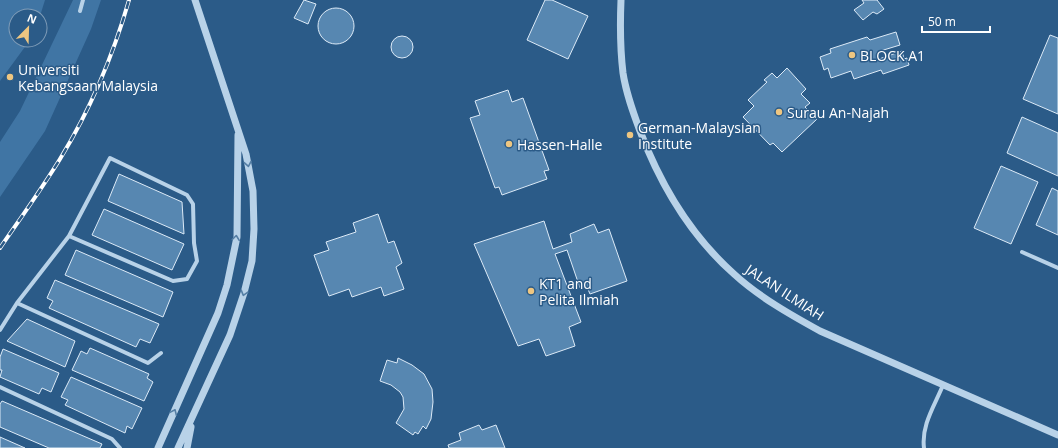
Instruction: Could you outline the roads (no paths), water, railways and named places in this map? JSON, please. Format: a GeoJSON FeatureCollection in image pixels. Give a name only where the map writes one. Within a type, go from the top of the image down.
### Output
{"type":"FeatureCollection","features":[{"type":"Feature","properties":{"kind":"street"},"geometry":{"type":"LineString","coordinates":[[80,11],[83,0]]}},
{"type":"Feature","properties":{"kind":"street"},"geometry":{"type":"LineString","coordinates":[[178,448],[230,335],[244,293],[252,261],[254,229],[253,191],[246,154],[195,0]]}},
{"type":"Feature","properties":{"kind":"street","name":"JALAN ILMIAH"},"geometry":{"type":"LineString","coordinates":[[621,0],[620,30],[622,55],[630,103],[649,153],[669,194],[707,247],[735,274],[757,292],[800,320],[841,341],[1058,436]]}},
{"type":"Feature","properties":{"kind":"street"},"geometry":{"type":"LineString","coordinates":[[158,448],[218,313],[227,286],[237,237],[238,127]]}},
{"type":"Feature","properties":{"kind":"street"},"geometry":{"type":"LineString","coordinates":[[0,330],[17,303],[69,236],[110,158],[187,195],[193,204],[194,243],[197,261],[187,279],[173,281],[69,236]]}},
{"type":"Feature","properties":{"kind":"street"},"geometry":{"type":"LineString","coordinates":[[1022,252],[1058,268]]}},
{"type":"Feature","properties":{"kind":"street"},"geometry":{"type":"LineString","coordinates":[[17,303],[148,363],[161,353]]}},
{"type":"Feature","properties":{"kind":"street"},"geometry":{"type":"LineString","coordinates":[[924,448],[928,417],[943,385]]}},
{"type":"Feature","properties":{"kind":"street"},"geometry":{"type":"LineString","coordinates":[[0,387],[112,439],[120,448]]}},
{"type":"Feature","properties":{"kind":"street"},"geometry":{"type":"LineString","coordinates":[[187,448],[194,413]]}},
{"type":"Feature","properties":{"kind":"railway"},"geometry":{"type":"LineString","coordinates":[[0,248],[53,171],[91,102],[116,42],[129,0]]}},
{"type":"Feature","properties":{"kind":"place","name":"BLOCK A1"},"geometry":{"type":"Point","coordinates":[852,55]}},
{"type":"Feature","properties":{"kind":"place","name":"Universiti Kebangsaan Malaysia"},"geometry":{"type":"Point","coordinates":[10,77]}},
{"type":"Feature","properties":{"kind":"place","name":"Surau An-Najah"},"geometry":{"type":"Point","coordinates":[779,112]}},
{"type":"Feature","properties":{"kind":"place","name":"German-Malaysian Institute"},"geometry":{"type":"Point","coordinates":[630,135]}},
{"type":"Feature","properties":{"kind":"place","name":"Hassen-Halle"},"geometry":{"type":"Point","coordinates":[509,144]}},
{"type":"Feature","properties":{"kind":"place","name":"KT1 and Pelita Ilmiah"},"geometry":{"type":"Point","coordinates":[531,291]}}]}
